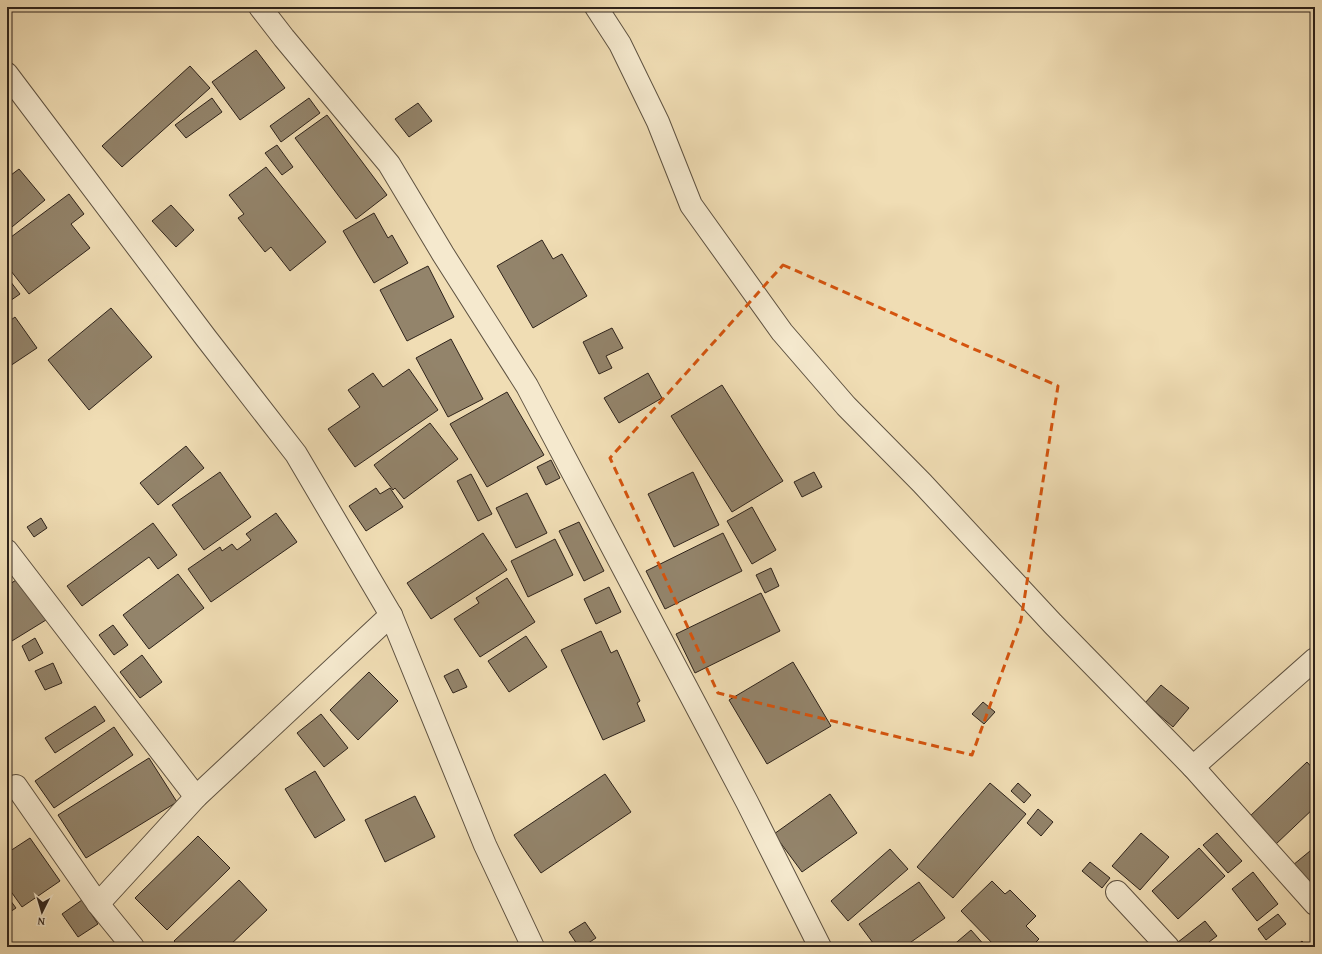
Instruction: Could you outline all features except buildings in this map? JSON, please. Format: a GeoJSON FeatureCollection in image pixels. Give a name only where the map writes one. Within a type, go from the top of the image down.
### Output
{"type":"FeatureCollection","features":[{"type":"Feature","properties":{"kind":"street"},"geometry":{"type":"LineString","coordinates":[[260,7],[389,164],[443,254],[527,386],[747,802],[820,947]]}},
{"type":"Feature","properties":{"kind":"street"},"geometry":{"type":"LineString","coordinates":[[596,7],[620,44],[658,122],[691,205],[782,332],[846,406],[922,483],[1053,624],[1193,767],[1315,904]]}},
{"type":"Feature","properties":{"kind":"street"},"geometry":{"type":"LineString","coordinates":[[7,74],[206,338],[296,454],[391,615],[485,845],[533,947]]}},
{"type":"Feature","properties":{"kind":"street"},"geometry":{"type":"LineString","coordinates":[[7,551],[196,797]]}},
{"type":"Feature","properties":{"kind":"street"},"geometry":{"type":"LineString","coordinates":[[98,904],[196,797],[391,615]]}},
{"type":"Feature","properties":{"kind":"street"},"geometry":{"type":"LineString","coordinates":[[1193,767],[1315,659]]}},
{"type":"Feature","properties":{"kind":"street"},"geometry":{"type":"LineString","coordinates":[[16,786],[98,904],[133,947]]}},
{"type":"Feature","properties":{"kind":"street"},"geometry":{"type":"LineString","coordinates":[[1117,892],[1168,947]]}},
{"type":"Feature","properties":{"kind":"highlighted area"},"geometry":{"type":"Polygon","coordinates":[[[783,265],[1058,386],[1021,620],[972,755],[718,693],[610,458],[783,265]]]}}]}
